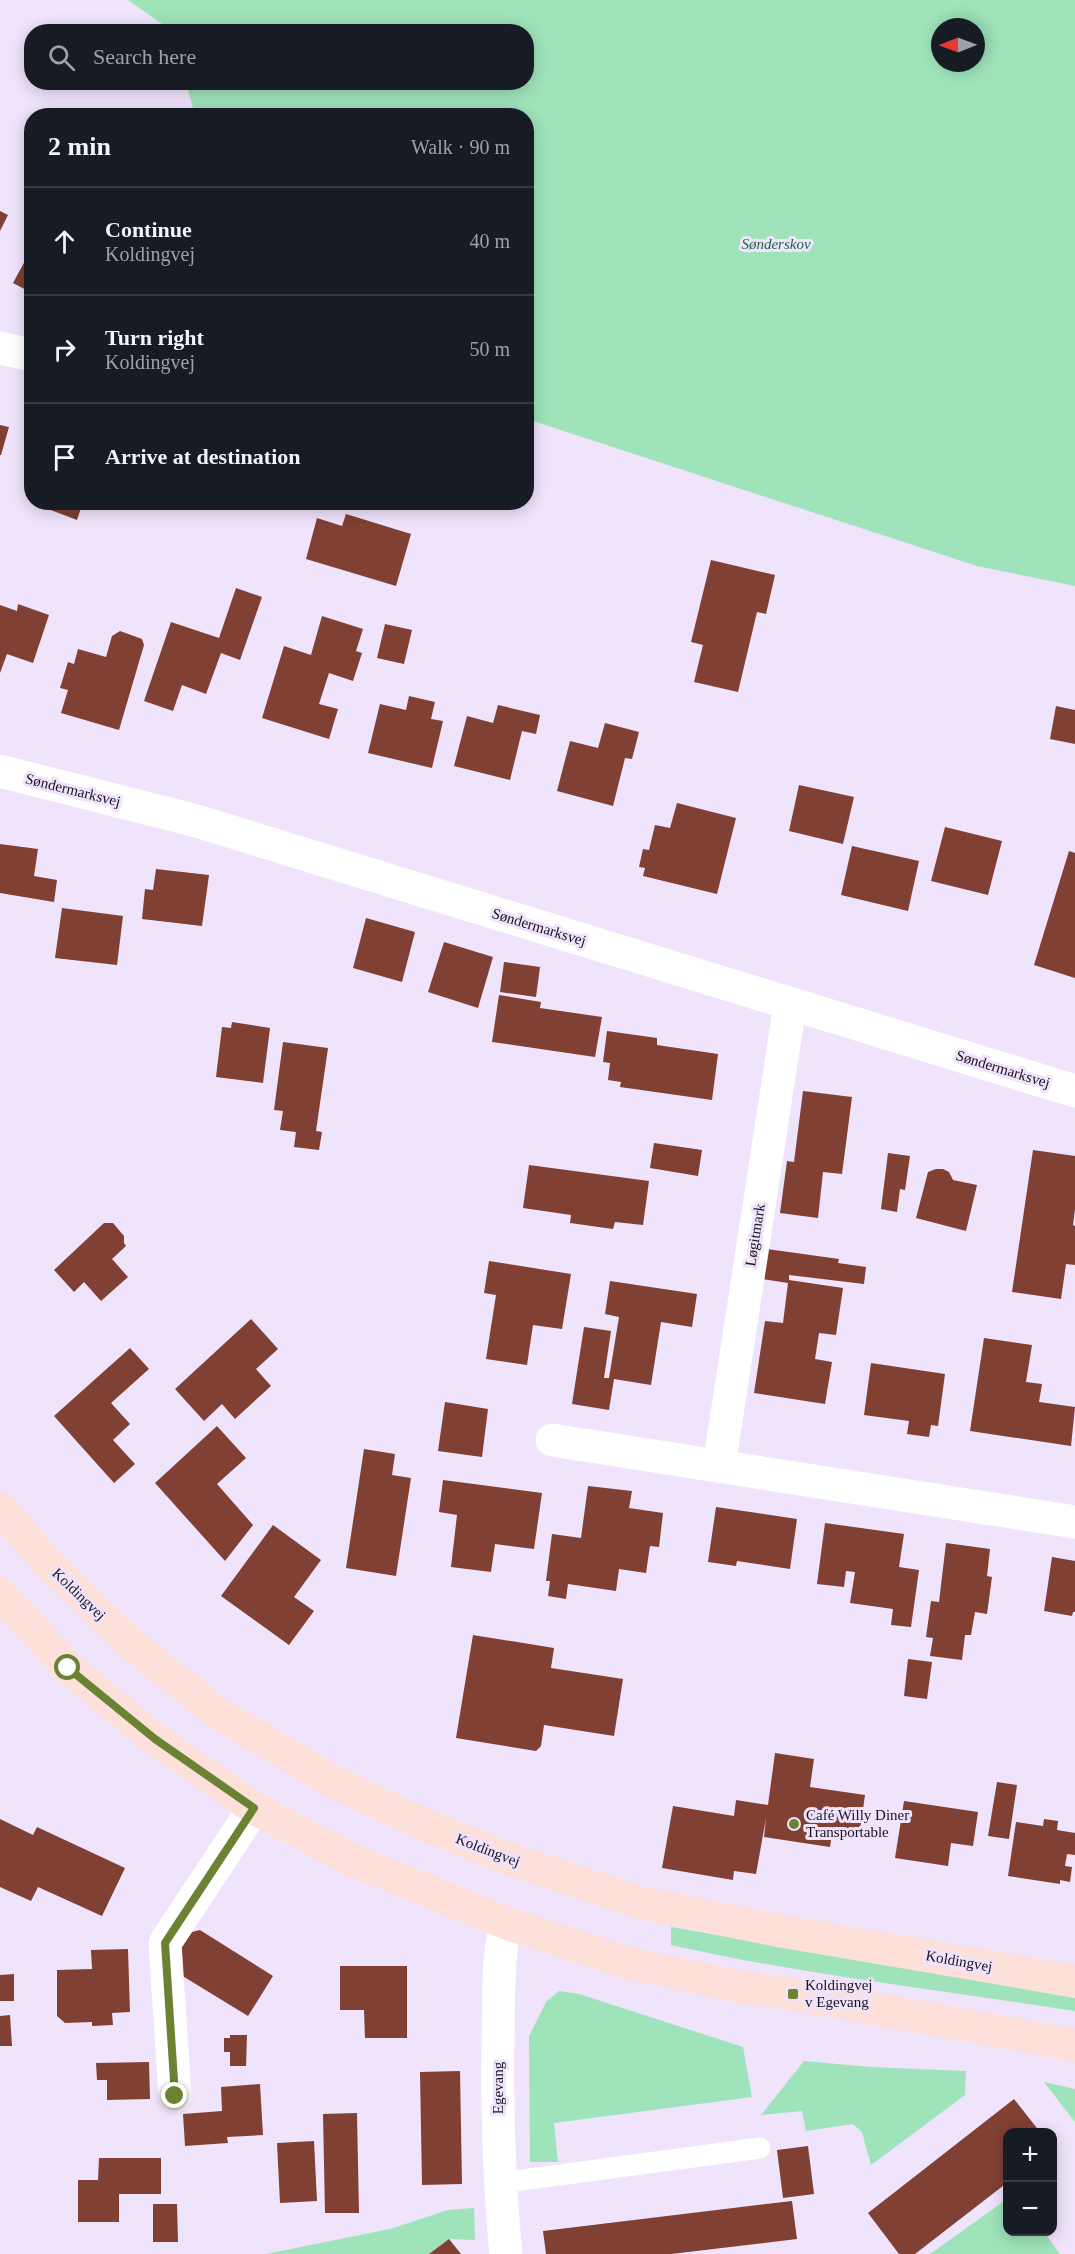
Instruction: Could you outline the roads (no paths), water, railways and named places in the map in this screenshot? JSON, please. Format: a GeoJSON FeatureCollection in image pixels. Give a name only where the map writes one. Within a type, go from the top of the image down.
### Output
{"type":"FeatureCollection","features":[{"type":"Feature","properties":{"kind":"main road","name":"Koldingvej"},"geometry":{"type":"LineString","coordinates":[[0,1508],[46,1561],[131,1644],[219,1714],[332,1781],[420,1823],[512,1860],[638,1902],[781,1931],[1075,1981]]}},
{"type":"Feature","properties":{"kind":"main road"},"geometry":{"type":"LineString","coordinates":[[0,1593],[68,1668],[155,1739],[254,1808],[352,1860],[506,1923],[624,1962],[739,1987],[793,1994],[1075,2045]]}},
{"type":"Feature","properties":{"kind":"street"},"geometry":{"type":"LineString","coordinates":[[0,348],[24,353]]}},
{"type":"Feature","properties":{"kind":"street","name":"Søndermarksvej"},"geometry":{"type":"LineString","coordinates":[[0,771],[193,820],[1075,1091]]}},
{"type":"Feature","properties":{"kind":"street","name":"Løgitmark"},"geometry":{"type":"LineString","coordinates":[[719,1466],[790,1005]]}},
{"type":"Feature","properties":{"kind":"street"},"geometry":{"type":"LineString","coordinates":[[552,1440],[1075,1522]]}},
{"type":"Feature","properties":{"kind":"street"},"geometry":{"type":"LineString","coordinates":[[175,2096],[165,1943],[254,1808]]}},
{"type":"Feature","properties":{"kind":"street","name":"Egevang"},"geometry":{"type":"LineString","coordinates":[[506,1923],[500,1949],[497,2099],[499,2183],[506,2254]]}},
{"type":"Feature","properties":{"kind":"lane"},"geometry":{"type":"LineString","coordinates":[[499,2183],[760,2148]]}},
{"type":"Feature","properties":{"kind":"place","name":"Café Willy Diner Transportable"},"geometry":{"type":"Point","coordinates":[794,1824]}},
{"type":"Feature","properties":{"kind":"place","name":"Koldingvej v Egevang"},"geometry":{"type":"Point","coordinates":[793,1994]}},
{"type":"Feature","properties":{"kind":"park label","name":"Sønderskov"},"geometry":{"type":"Point","coordinates":[776,244]}}]}
